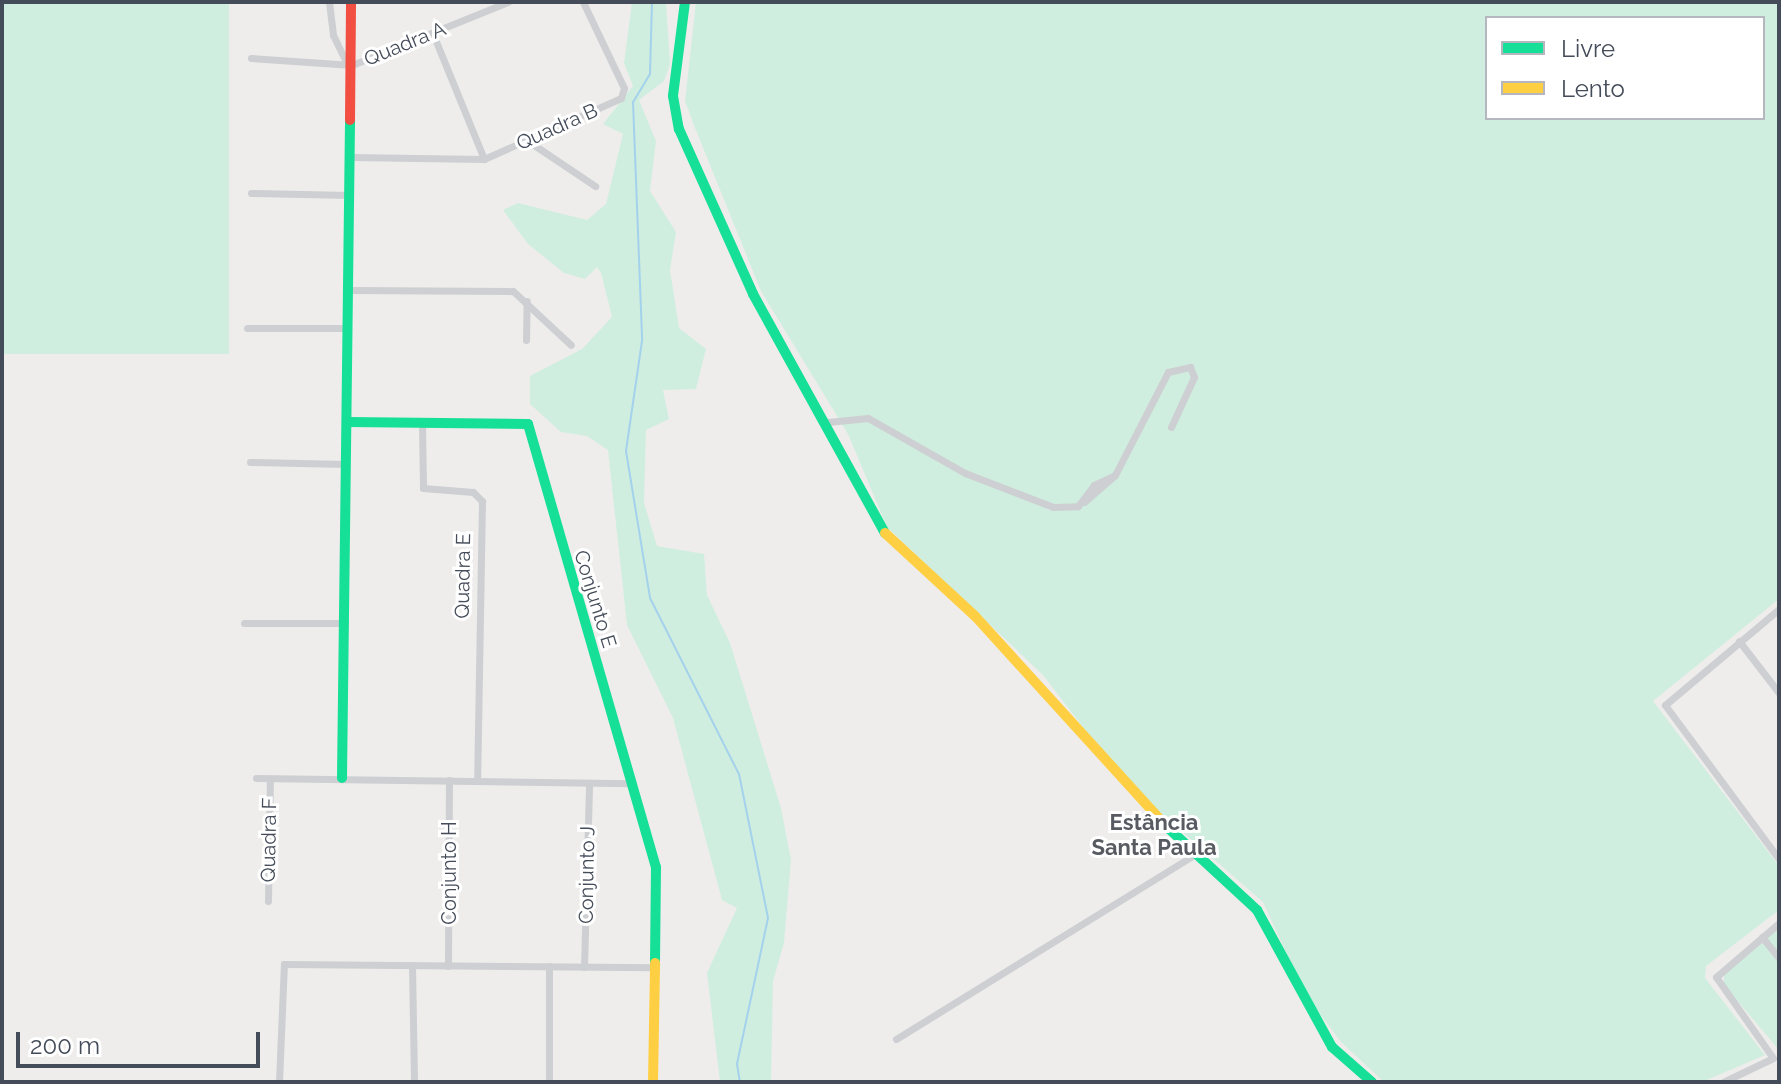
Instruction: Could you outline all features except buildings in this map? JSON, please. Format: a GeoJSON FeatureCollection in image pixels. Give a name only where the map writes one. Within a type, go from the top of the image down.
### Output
{"type":"FeatureCollection","features":[{"type":"Feature","properties":{"kind":"street"},"geometry":{"type":"LineString","coordinates":[[329,2],[333,35],[350,67]]}},
{"type":"Feature","properties":{"kind":"street"},"geometry":{"type":"LineString","coordinates":[[342,778],[351,2]]}},
{"type":"Feature","properties":{"kind":"street","name":"Quadra A"},"geometry":{"type":"LineString","coordinates":[[251,58],[350,67],[508,2]]}},
{"type":"Feature","properties":{"kind":"street","name":"Quadra B"},"geometry":{"type":"LineString","coordinates":[[350,157],[484,159],[528,141],[624,93],[583,2]]}},
{"type":"Feature","properties":{"kind":"street"},"geometry":{"type":"LineString","coordinates":[[685,2],[673,96],[679,129],[753,294],[828,422],[886,536],[975,616],[1192,856],[1257,910],[1332,1047],[1370,1082]]}},
{"type":"Feature","properties":{"kind":"street"},"geometry":{"type":"LineString","coordinates":[[433,34],[484,159]]}},
{"type":"Feature","properties":{"kind":"street"},"geometry":{"type":"LineString","coordinates":[[528,141],[595,186]]}},
{"type":"Feature","properties":{"kind":"street"},"geometry":{"type":"LineString","coordinates":[[251,193],[350,195]]}},
{"type":"Feature","properties":{"kind":"street"},"geometry":{"type":"LineString","coordinates":[[350,290],[513,291],[571,345]]}},
{"type":"Feature","properties":{"kind":"street"},"geometry":{"type":"LineString","coordinates":[[526,340],[527,301]]}},
{"type":"Feature","properties":{"kind":"street"},"geometry":{"type":"LineString","coordinates":[[247,328],[348,328]]}},
{"type":"Feature","properties":{"kind":"street"},"geometry":{"type":"LineString","coordinates":[[828,422],[868,418],[994,487],[1053,507],[1084,502],[1094,485],[1115,475],[1179,364],[1194,377],[1171,427]]}},
{"type":"Feature","properties":{"kind":"street"},"geometry":{"type":"LineString","coordinates":[[348,422],[422,423]]}},
{"type":"Feature","properties":{"kind":"street","name":"Conjunto E"},"geometry":{"type":"LineString","coordinates":[[422,423],[528,424],[659,890],[653,1082]]}},
{"type":"Feature","properties":{"kind":"street","name":"Quadra E"},"geometry":{"type":"LineString","coordinates":[[422,423],[423,488],[473,492],[482,501],[477,781]]}},
{"type":"Feature","properties":{"kind":"street"},"geometry":{"type":"LineString","coordinates":[[250,462],[346,464]]}},
{"type":"Feature","properties":{"kind":"street"},"geometry":{"type":"LineString","coordinates":[[1779,609],[1739,641],[1666,710],[1779,859]]}},
{"type":"Feature","properties":{"kind":"street"},"geometry":{"type":"LineString","coordinates":[[244,623],[345,623]]}},
{"type":"Feature","properties":{"kind":"street"},"geometry":{"type":"LineString","coordinates":[[1739,641],[1779,693]]}},
{"type":"Feature","properties":{"kind":"street"},"geometry":{"type":"LineString","coordinates":[[256,778],[631,783]]}},
{"type":"Feature","properties":{"kind":"street","name":"Quadra F"},"geometry":{"type":"LineString","coordinates":[[268,901],[270,780]]}},
{"type":"Feature","properties":{"kind":"street","name":"Conjunto H"},"geometry":{"type":"LineString","coordinates":[[448,966],[449,780]]}},
{"type":"Feature","properties":{"kind":"street","name":"Conjunto J"},"geometry":{"type":"LineString","coordinates":[[584,967],[589,783]]}},
{"type":"Feature","properties":{"kind":"street"},"geometry":{"type":"LineString","coordinates":[[896,1039],[1192,856]]}},
{"type":"Feature","properties":{"kind":"street"},"geometry":{"type":"LineString","coordinates":[[1723,1082],[1773,1058],[1716,977],[1779,923]]}},
{"type":"Feature","properties":{"kind":"street"},"geometry":{"type":"LineString","coordinates":[[1762,937],[1779,958]]}},
{"type":"Feature","properties":{"kind":"street"},"geometry":{"type":"LineString","coordinates":[[279,1082],[284,964],[655,967]]}},
{"type":"Feature","properties":{"kind":"street"},"geometry":{"type":"LineString","coordinates":[[412,965],[414,1082]]}},
{"type":"Feature","properties":{"kind":"street"},"geometry":{"type":"LineString","coordinates":[[549,966],[549,1082]]}},
{"type":"Feature","properties":{"kind":"green space"},"geometry":{"type":"Polygon","coordinates":[[[2,2],[229,2],[229,354],[2,354],[2,2]]]}},
{"type":"Feature","properties":{"kind":"green space"},"geometry":{"type":"Polygon","coordinates":[[[632,2],[666,2],[670,64],[664,81],[639,100],[656,141],[650,191],[676,232],[670,270],[679,328],[706,349],[696,389],[663,390],[669,419],[646,430],[644,503],[657,546],[704,554],[707,595],[730,643],[781,808],[791,860],[784,943],[773,981],[771,1082],[720,1082],[707,973],[737,908],[722,900],[673,718],[627,625],[608,450],[587,436],[561,432],[530,404],[530,376],[582,349],[612,317],[601,273],[597,267],[585,279],[564,273],[528,244],[503,210],[518,203],[587,220],[606,204],[623,134],[603,124],[633,86],[624,63],[632,2]]]}},
{"type":"Feature","properties":{"kind":"green space"},"geometry":{"type":"Polygon","coordinates":[[[696,2],[1779,2],[1779,599],[1653,701],[1779,866],[1779,910],[1706,966],[1705,978],[1765,1055],[1702,1082],[1384,1082],[1341,1042],[1305,994],[1263,902],[1125,782],[1043,675],[887,527],[848,434],[761,291],[685,101],[696,2]]]}},
{"type":"Feature","properties":{"kind":"green space"},"geometry":{"type":"Polygon","coordinates":[[[1779,928],[1779,1050],[1724,985],[1724,971],[1779,928]]]}},
{"type":"Feature","properties":{"kind":"waterway"},"geometry":{"type":"LineString","coordinates":[[652,2],[650,74],[633,102],[642,341],[626,451],[650,598],[739,774],[768,918],[737,1064],[740,1082]]}},
{"type":"Feature","properties":{"kind":"traffic: fast"},"geometry":{"type":"LineString","coordinates":[[685,2],[673,96],[679,129],[753,294],[885,533]]}},
{"type":"Feature","properties":{"kind":"traffic: fast"},"geometry":{"type":"LineString","coordinates":[[342,778],[350,120]]}},
{"type":"Feature","properties":{"kind":"traffic: fast"},"geometry":{"type":"LineString","coordinates":[[348,422],[528,424],[656,867],[655,963]]}},
{"type":"Feature","properties":{"kind":"traffic: fast"},"geometry":{"type":"LineString","coordinates":[[1166,826],[1257,910],[1332,1047],[1372,1082]]}},
{"type":"Feature","properties":{"kind":"traffic: slow"},"geometry":{"type":"LineString","coordinates":[[885,533],[975,616],[1166,826]]}},
{"type":"Feature","properties":{"kind":"traffic: slow"},"geometry":{"type":"LineString","coordinates":[[653,1082],[655,963]]}},
{"type":"Feature","properties":{"kind":"traffic: jam"},"geometry":{"type":"LineString","coordinates":[[350,120],[351,2]]}},
{"type":"Feature","properties":{"kind":"district","name":"Estância Santa Paula"},"geometry":{"type":"Point","coordinates":[1154,834]}}]}
